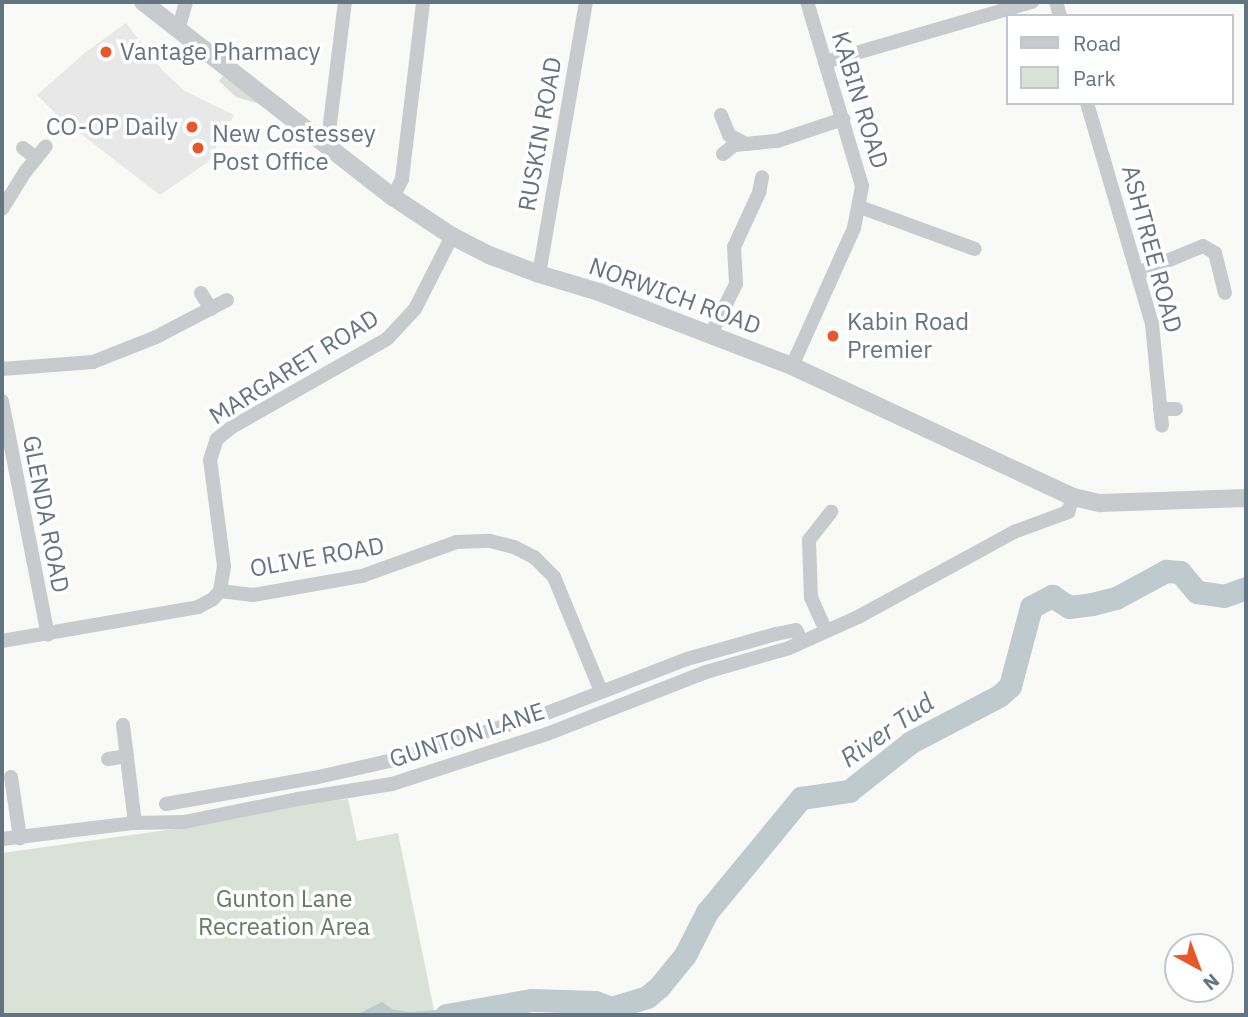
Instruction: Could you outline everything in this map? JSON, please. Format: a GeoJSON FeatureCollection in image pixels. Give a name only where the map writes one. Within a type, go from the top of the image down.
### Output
{"type":"FeatureCollection","features":[{"type":"Feature","properties":{"kind":"street","name":"NORWICH ROAD"},"geometry":{"type":"LineString","coordinates":[[143,2],[327,148],[452,236],[539,274],[599,292],[793,366],[1073,497],[1100,503],[1246,498]]}},
{"type":"Feature","properties":{"kind":"street"},"geometry":{"type":"LineString","coordinates":[[178,30],[186,2]]}},
{"type":"Feature","properties":{"kind":"street"},"geometry":{"type":"LineString","coordinates":[[327,148],[345,2]]}},
{"type":"Feature","properties":{"kind":"street"},"geometry":{"type":"LineString","coordinates":[[393,197],[402,178],[423,2]]}},
{"type":"Feature","properties":{"kind":"street","name":"RUSKIN ROAD"},"geometry":{"type":"LineString","coordinates":[[539,274],[586,2]]}},
{"type":"Feature","properties":{"kind":"street","name":"KABIN ROAD"},"geometry":{"type":"LineString","coordinates":[[793,366],[854,228],[862,186],[807,2]]}},
{"type":"Feature","properties":{"kind":"street"},"geometry":{"type":"LineString","coordinates":[[825,62],[1031,2]]}},
{"type":"Feature","properties":{"kind":"street","name":"ASHTREE ROAD"},"geometry":{"type":"LineString","coordinates":[[1088,105],[1152,324],[1162,426]]}},
{"type":"Feature","properties":{"kind":"street"},"geometry":{"type":"LineString","coordinates":[[721,115],[729,135],[746,144]]}},
{"type":"Feature","properties":{"kind":"street"},"geometry":{"type":"LineString","coordinates":[[723,154],[734,145],[778,141],[843,119]]}},
{"type":"Feature","properties":{"kind":"street"},"geometry":{"type":"LineString","coordinates":[[2,209],[46,146]]}},
{"type":"Feature","properties":{"kind":"street"},"geometry":{"type":"LineString","coordinates":[[23,148],[36,158]]}},
{"type":"Feature","properties":{"kind":"street"},"geometry":{"type":"LineString","coordinates":[[710,334],[736,284],[734,247],[759,193],[762,177]]}},
{"type":"Feature","properties":{"kind":"street"},"geometry":{"type":"LineString","coordinates":[[860,207],[975,249]]}},
{"type":"Feature","properties":{"kind":"street","name":"MARGARET ROAD"},"geometry":{"type":"LineString","coordinates":[[219,591],[224,566],[210,460],[216,439],[232,427],[387,339],[415,309],[452,236]]}},
{"type":"Feature","properties":{"kind":"street"},"geometry":{"type":"LineString","coordinates":[[1138,273],[1203,246],[1215,253],[1225,293]]}},
{"type":"Feature","properties":{"kind":"street"},"geometry":{"type":"LineString","coordinates":[[201,293],[211,309]]}},
{"type":"Feature","properties":{"kind":"street"},"geometry":{"type":"LineString","coordinates":[[2,369],[93,362],[136,346],[227,300]]}},
{"type":"Feature","properties":{"kind":"street","name":"GLENDA ROAD"},"geometry":{"type":"LineString","coordinates":[[2,401],[48,635]]}},
{"type":"Feature","properties":{"kind":"street"},"geometry":{"type":"LineString","coordinates":[[1160,409],[1176,409]]}},
{"type":"Feature","properties":{"kind":"street","name":"GUNTON LANE"},"geometry":{"type":"LineString","coordinates":[[2,839],[135,823],[202,819],[298,799],[392,785],[547,734],[706,672],[802,642],[1014,532],[1068,512],[1073,497]]}},
{"type":"Feature","properties":{"kind":"street"},"geometry":{"type":"LineString","coordinates":[[826,631],[811,598],[808,540],[831,512]]}},
{"type":"Feature","properties":{"kind":"street","name":"OLIVE ROAD"},"geometry":{"type":"LineString","coordinates":[[2,641],[198,607],[213,599],[219,591],[253,595],[362,576],[457,542],[490,541],[514,547],[534,557],[554,577],[601,691]]}},
{"type":"Feature","properties":{"kind":"street","name":"GUNTON LANE"},"geometry":{"type":"LineString","coordinates":[[166,804],[314,778],[393,760],[536,717],[687,659],[775,634],[796,630],[802,642]]}},
{"type":"Feature","properties":{"kind":"street"},"geometry":{"type":"LineString","coordinates":[[123,726],[135,823]]}},
{"type":"Feature","properties":{"kind":"street"},"geometry":{"type":"LineString","coordinates":[[108,759],[127,755]]}},
{"type":"Feature","properties":{"kind":"street"},"geometry":{"type":"LineString","coordinates":[[11,777],[20,838]]}},
{"type":"Feature","properties":{"kind":"shaded area"},"geometry":{"type":"Polygon","coordinates":[[[126,23],[163,71],[185,91],[234,115],[208,162],[160,195],[59,117],[37,95],[86,52],[126,23]]]}},
{"type":"Feature","properties":{"kind":"shaded area"},"geometry":{"type":"Polygon","coordinates":[[[382,1002],[392,1009],[409,1012],[465,1008],[476,1011],[466,1015],[356,1015],[382,1002]]]}},
{"type":"Feature","properties":{"kind":"green space"},"geometry":{"type":"Polygon","coordinates":[[[223,76],[263,105],[236,97],[219,81],[223,76]]]}},
{"type":"Feature","properties":{"kind":"green space","name":"Gunton Lane Recreation Area"},"geometry":{"type":"Polygon","coordinates":[[[348,799],[357,841],[398,833],[435,1015],[2,1015],[2,853],[196,826],[311,803],[348,799]]]}},
{"type":"Feature","properties":{"kind":"waterway","name":"River Tud"},"geometry":{"type":"LineString","coordinates":[[446,1015],[531,1000],[595,1002],[611,1008],[647,997],[659,987],[685,955],[707,912],[801,798],[849,791],[911,742],[999,696],[1010,686],[1031,607],[1052,596],[1069,607],[1116,598],[1166,571],[1180,572],[1197,592],[1224,596],[1246,588]]}},
{"type":"Feature","properties":{"kind":"place","name":"Vantage Pharmacy"},"geometry":{"type":"Point","coordinates":[106,52]}},
{"type":"Feature","properties":{"kind":"place","name":"CO-OP Daily"},"geometry":{"type":"Point","coordinates":[192,127]}},
{"type":"Feature","properties":{"kind":"place","name":"New Costessey Post Office"},"geometry":{"type":"Point","coordinates":[198,148]}},
{"type":"Feature","properties":{"kind":"place","name":"Kabin Road Premier"},"geometry":{"type":"Point","coordinates":[833,336]}}]}
